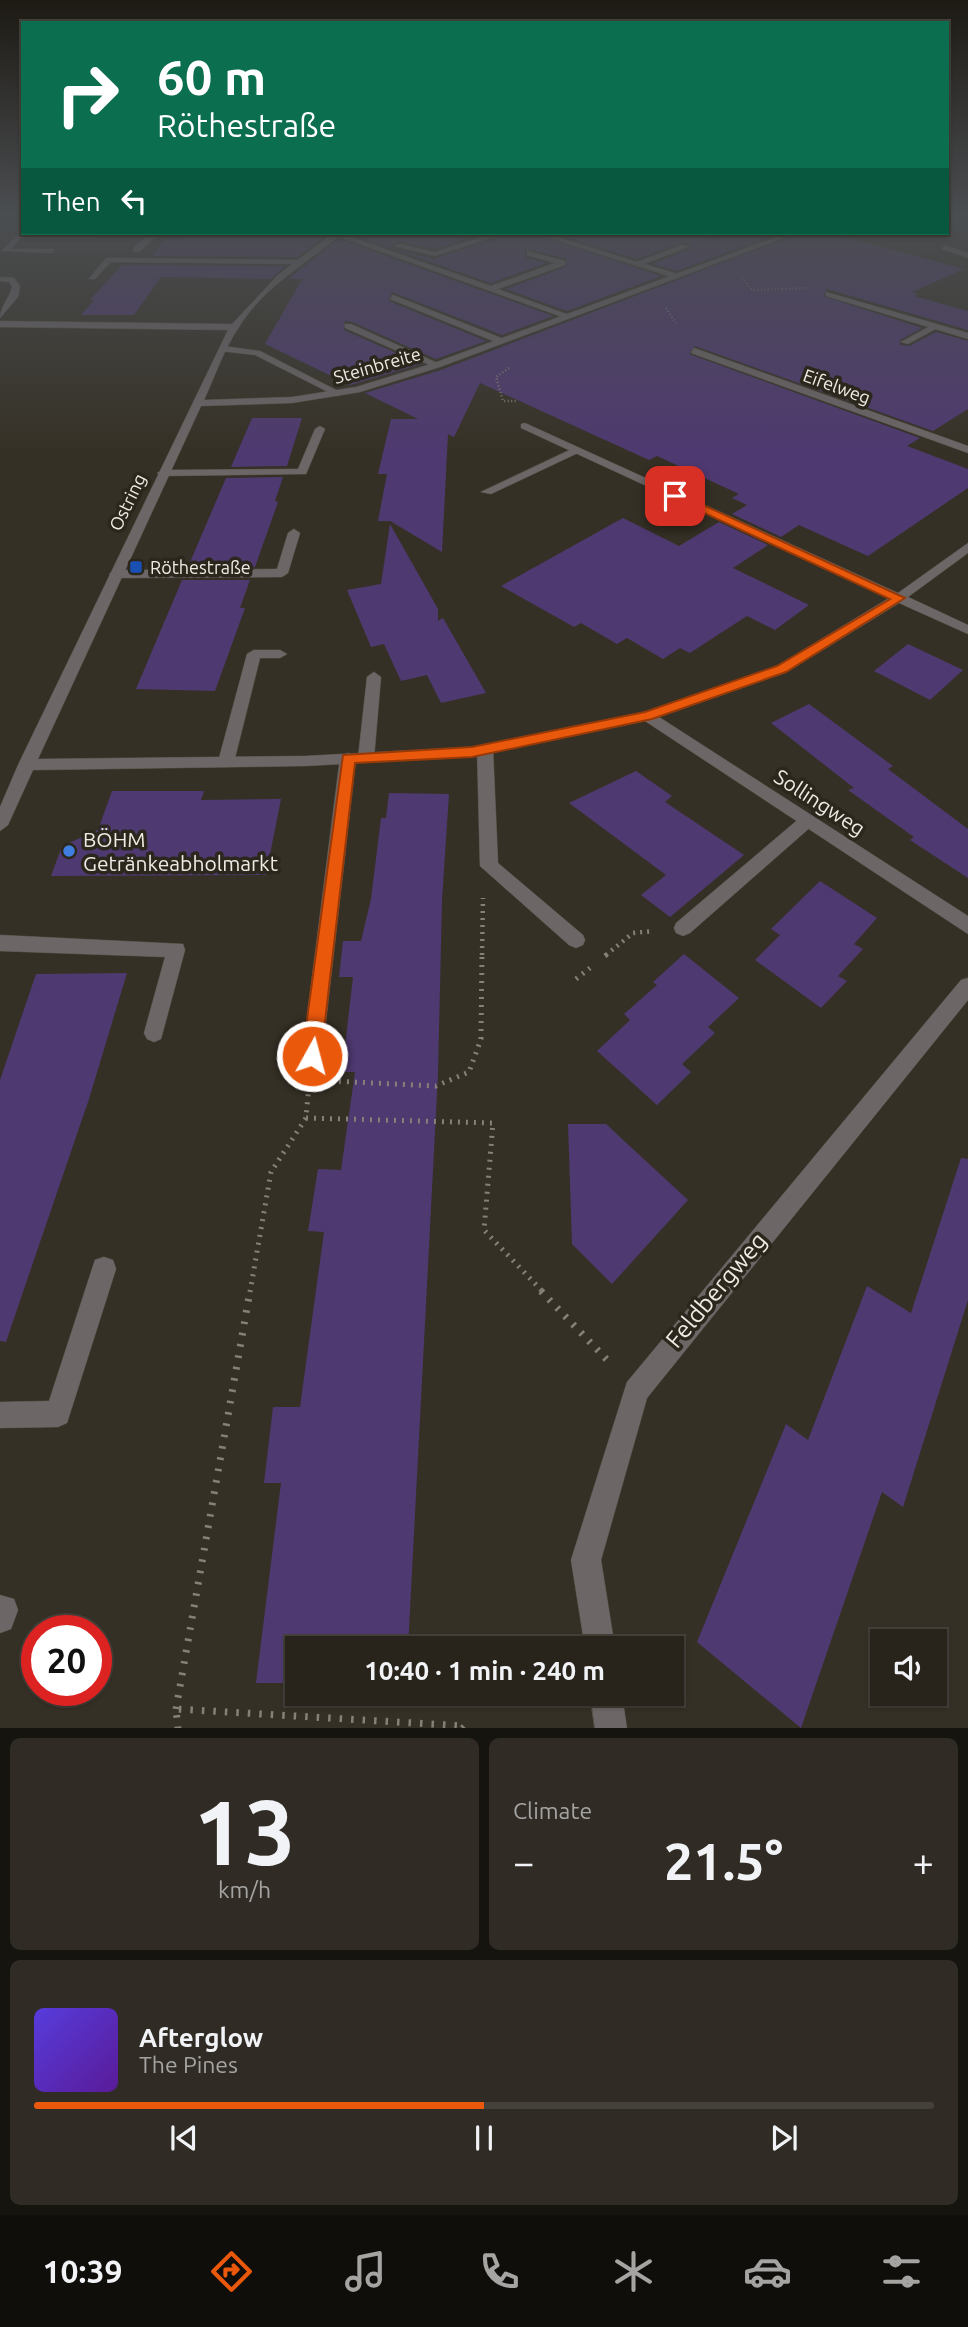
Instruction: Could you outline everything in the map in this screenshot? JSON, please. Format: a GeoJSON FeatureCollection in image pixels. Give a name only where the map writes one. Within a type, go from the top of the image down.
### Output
{"type":"FeatureCollection","features":[{"type":"Feature","properties":{"kind":"street"},"geometry":{"type":"LineString","coordinates":[[0,315],[15,297]]}},
{"type":"Feature","properties":{"kind":"street","name":"Ostring"},"geometry":{"type":"LineString","coordinates":[[0,825],[115,574],[223,349],[234,327],[259,297]]}},
{"type":"Feature","properties":{"kind":"street"},"geometry":{"type":"LineString","coordinates":[[393,297],[503,340]]}},
{"type":"Feature","properties":{"kind":"street"},"geometry":{"type":"LineString","coordinates":[[512,297],[568,316]]}},
{"type":"Feature","properties":{"kind":"street","name":"Steinbreite"},"geometry":{"type":"LineString","coordinates":[[197,402],[292,400],[340,394],[437,365],[620,297]]}},
{"type":"Feature","properties":{"kind":"street"},"geometry":{"type":"LineString","coordinates":[[838,297],[968,336]]}},
{"type":"Feature","properties":{"kind":"street"},"geometry":{"type":"LineString","coordinates":[[926,323],[902,340],[937,326]]}},
{"type":"Feature","properties":{"kind":"street"},"geometry":{"type":"LineString","coordinates":[[0,324],[234,327]]}},
{"type":"Feature","properties":{"kind":"street"},"geometry":{"type":"LineString","coordinates":[[348,326],[437,365]]}},
{"type":"Feature","properties":{"kind":"street"},"geometry":{"type":"LineString","coordinates":[[223,349],[257,352],[340,394]]}},
{"type":"Feature","properties":{"kind":"street","name":"Eifelweg"},"geometry":{"type":"LineString","coordinates":[[694,351],[968,450]]}},
{"type":"Feature","properties":{"kind":"street"},"geometry":{"type":"LineString","coordinates":[[525,426],[968,630]]}},
{"type":"Feature","properties":{"kind":"street"},"geometry":{"type":"LineString","coordinates":[[163,473],[302,472],[320,429]]}},
{"type":"Feature","properties":{"kind":"street"},"geometry":{"type":"LineString","coordinates":[[487,492],[576,450]]}},
{"type":"Feature","properties":{"kind":"street"},"geometry":{"type":"LineString","coordinates":[[115,574],[282,573],[294,533]]}},
{"type":"Feature","properties":{"kind":"street"},"geometry":{"type":"LineString","coordinates":[[26,765],[357,758],[485,749],[647,716],[782,669],[899,598],[968,547]]}},
{"type":"Feature","properties":{"kind":"street"},"geometry":{"type":"LineString","coordinates":[[226,762],[254,654],[280,654]]}},
{"type":"Feature","properties":{"kind":"street"},"geometry":{"type":"LineString","coordinates":[[312,1056],[357,758],[374,677]]}},
{"type":"Feature","properties":{"kind":"street","name":"Sollingweg"},"geometry":{"type":"LineString","coordinates":[[647,716],[968,926]]}},
{"type":"Feature","properties":{"kind":"street"},"geometry":{"type":"LineString","coordinates":[[485,749],[489,866],[576,940]]}},
{"type":"Feature","properties":{"kind":"street"},"geometry":{"type":"LineString","coordinates":[[683,928],[807,821]]}},
{"type":"Feature","properties":{"kind":"street"},"geometry":{"type":"LineString","coordinates":[[0,943],[176,950],[154,1033]]}},
{"type":"Feature","properties":{"kind":"street","name":"Feldbergweg"},"geometry":{"type":"LineString","coordinates":[[598,1636],[586,1560],[636,1391],[968,986]]}},
{"type":"Feature","properties":{"kind":"street"},"geometry":{"type":"LineString","coordinates":[[0,1415],[58,1414],[104,1269]]}},
{"type":"Feature","properties":{"kind":"street"},"geometry":{"type":"LineString","coordinates":[[0,1610],[3,1610],[0,1618]]}},
{"type":"Feature","properties":{"kind":"street"},"geometry":{"type":"LineString","coordinates":[[608,1706],[611,1728]]}},
{"type":"Feature","properties":{"kind":"path"},"geometry":{"type":"LineString","coordinates":[[503,340],[517,363],[496,377],[503,401],[517,401],[525,426]]}},
{"type":"Feature","properties":{"kind":"path"},"geometry":{"type":"LineString","coordinates":[[310,1080],[436,1086],[469,1072],[481,1039],[482,905],[489,866]]}},
{"type":"Feature","properties":{"kind":"path"},"geometry":{"type":"LineString","coordinates":[[576,979],[633,933],[683,928]]}},
{"type":"Feature","properties":{"kind":"path"},"geometry":{"type":"LineString","coordinates":[[178,1728],[176,1709],[271,1172],[306,1118],[312,1056]]}},
{"type":"Feature","properties":{"kind":"path"},"geometry":{"type":"LineString","coordinates":[[306,1118],[493,1123],[484,1230],[636,1391]]}},
{"type":"Feature","properties":{"kind":"path"},"geometry":{"type":"LineString","coordinates":[[176,1709],[465,1726],[462,1728]]}},
{"type":"Feature","properties":{"kind":"building"},"geometry":{"type":"Polygon","coordinates":[[[93,297],[147,297],[134,315],[81,315],[94,300],[90,300],[93,297]]]}},
{"type":"Feature","properties":{"kind":"building"},"geometry":{"type":"Polygon","coordinates":[[[292,297],[390,297],[389,301],[486,341],[436,359],[345,321],[344,330],[421,364],[350,385],[265,344],[292,297]]]}},
{"type":"Feature","properties":{"kind":"building"},"geometry":{"type":"Polygon","coordinates":[[[404,297],[499,297],[553,316],[502,335],[404,297]]]}},
{"type":"Feature","properties":{"kind":"building"},"geometry":{"type":"Polygon","coordinates":[[[527,297],[606,297],[567,311],[527,297]]]}},
{"type":"Feature","properties":{"kind":"building"},"geometry":{"type":"Polygon","coordinates":[[[633,297],[825,297],[922,328],[900,340],[900,345],[909,346],[936,332],[968,341],[968,409],[933,431],[695,346],[689,354],[920,438],[907,446],[968,469],[968,488],[868,556],[799,525],[781,537],[732,514],[747,505],[732,498],[739,494],[657,456],[649,460],[480,383],[454,437],[448,434],[442,552],[390,521],[378,521],[387,474],[378,474],[391,419],[418,419],[365,393],[441,370],[633,297]]]}},
{"type":"Feature","properties":{"kind":"building"},"geometry":{"type":"Polygon","coordinates":[[[853,297],[916,297],[968,311],[968,330],[853,297]]]}},
{"type":"Feature","properties":{"kind":"building"},"geometry":{"type":"Polygon","coordinates":[[[252,418],[302,418],[287,466],[231,467],[252,418]]]}},
{"type":"Feature","properties":{"kind":"building"},"geometry":{"type":"Polygon","coordinates":[[[283,477],[275,501],[278,502],[255,567],[188,567],[226,478],[283,477]]]}},
{"type":"Feature","properties":{"kind":"building"},"geometry":{"type":"Polygon","coordinates":[[[623,518],[679,546],[719,522],[768,545],[733,568],[809,605],[775,630],[747,616],[690,653],[680,648],[663,659],[627,638],[617,644],[581,623],[574,627],[501,586],[623,518]]]}},
{"type":"Feature","properties":{"kind":"building"},"geometry":{"type":"Polygon","coordinates":[[[390,524],[438,609],[438,621],[443,618],[486,693],[441,703],[427,675],[401,681],[384,644],[371,647],[347,590],[381,584],[390,524]]]}},
{"type":"Feature","properties":{"kind":"building"},"geometry":{"type":"Polygon","coordinates":[[[182,580],[250,580],[240,608],[245,608],[215,691],[136,689],[182,580]]]}},
{"type":"Feature","properties":{"kind":"building"},"geometry":{"type":"Polygon","coordinates":[[[908,644],[963,670],[930,700],[874,671],[908,644]]]}},
{"type":"Feature","properties":{"kind":"building"},"geometry":{"type":"Polygon","coordinates":[[[809,704],[893,766],[888,769],[968,829],[968,878],[910,840],[914,837],[848,790],[854,788],[771,723],[809,704]]]}},
{"type":"Feature","properties":{"kind":"building"},"geometry":{"type":"Polygon","coordinates":[[[636,771],[672,796],[665,802],[744,855],[670,917],[641,895],[666,875],[569,803],[636,771]]]}},
{"type":"Feature","properties":{"kind":"building"},"geometry":{"type":"Polygon","coordinates":[[[112,791],[204,791],[201,800],[281,799],[266,875],[51,876],[62,846],[98,830],[112,791]]]}},
{"type":"Feature","properties":{"kind":"building"},"geometry":{"type":"Polygon","coordinates":[[[389,793],[449,794],[442,900],[438,1074],[409,1636],[285,1636],[285,1683],[256,1683],[281,1483],[264,1483],[273,1407],[300,1407],[324,1232],[308,1231],[318,1169],[341,1170],[355,1072],[342,1072],[353,977],[339,977],[343,941],[361,941],[371,899],[381,818],[386,818],[389,793]]]}},
{"type":"Feature","properties":{"kind":"building"},"geometry":{"type":"Polygon","coordinates":[[[820,881],[877,918],[854,944],[863,949],[838,976],[847,981],[821,1008],[755,960],[780,935],[771,929],[820,881]]]}},
{"type":"Feature","properties":{"kind":"building"},"geometry":{"type":"Polygon","coordinates":[[[684,954],[739,998],[708,1027],[715,1033],[682,1064],[691,1072],[657,1105],[597,1051],[630,1020],[624,1014],[657,985],[653,982],[684,954]]]}},
{"type":"Feature","properties":{"kind":"building"},"geometry":{"type":"Polygon","coordinates":[[[127,973],[89,1099],[6,1342],[0,1341],[0,1080],[36,974],[127,973]]]}},
{"type":"Feature","properties":{"kind":"building"},"geometry":{"type":"Polygon","coordinates":[[[568,1124],[606,1124],[688,1200],[612,1284],[572,1244],[568,1124]]]}},
{"type":"Feature","properties":{"kind":"building"},"geometry":{"type":"Polygon","coordinates":[[[961,1158],[968,1159],[968,1300],[903,1507],[882,1492],[801,1728],[697,1642],[786,1424],[808,1440],[867,1286],[911,1313],[961,1158]]]}},
{"type":"Feature","properties":{"kind":"place","name":"Röthestraße"},"geometry":{"type":"Point","coordinates":[136,567]}},
{"type":"Feature","properties":{"kind":"place","name":"BÖHM Getränkeabholmarkt"},"geometry":{"type":"Point","coordinates":[69,851]}},
{"type":"Feature","properties":{"kind":"route"},"geometry":{"type":"LineString","coordinates":[[312,1056],[348,758],[472,752],[647,716],[782,669],[899,598],[675,496]]}}]}
